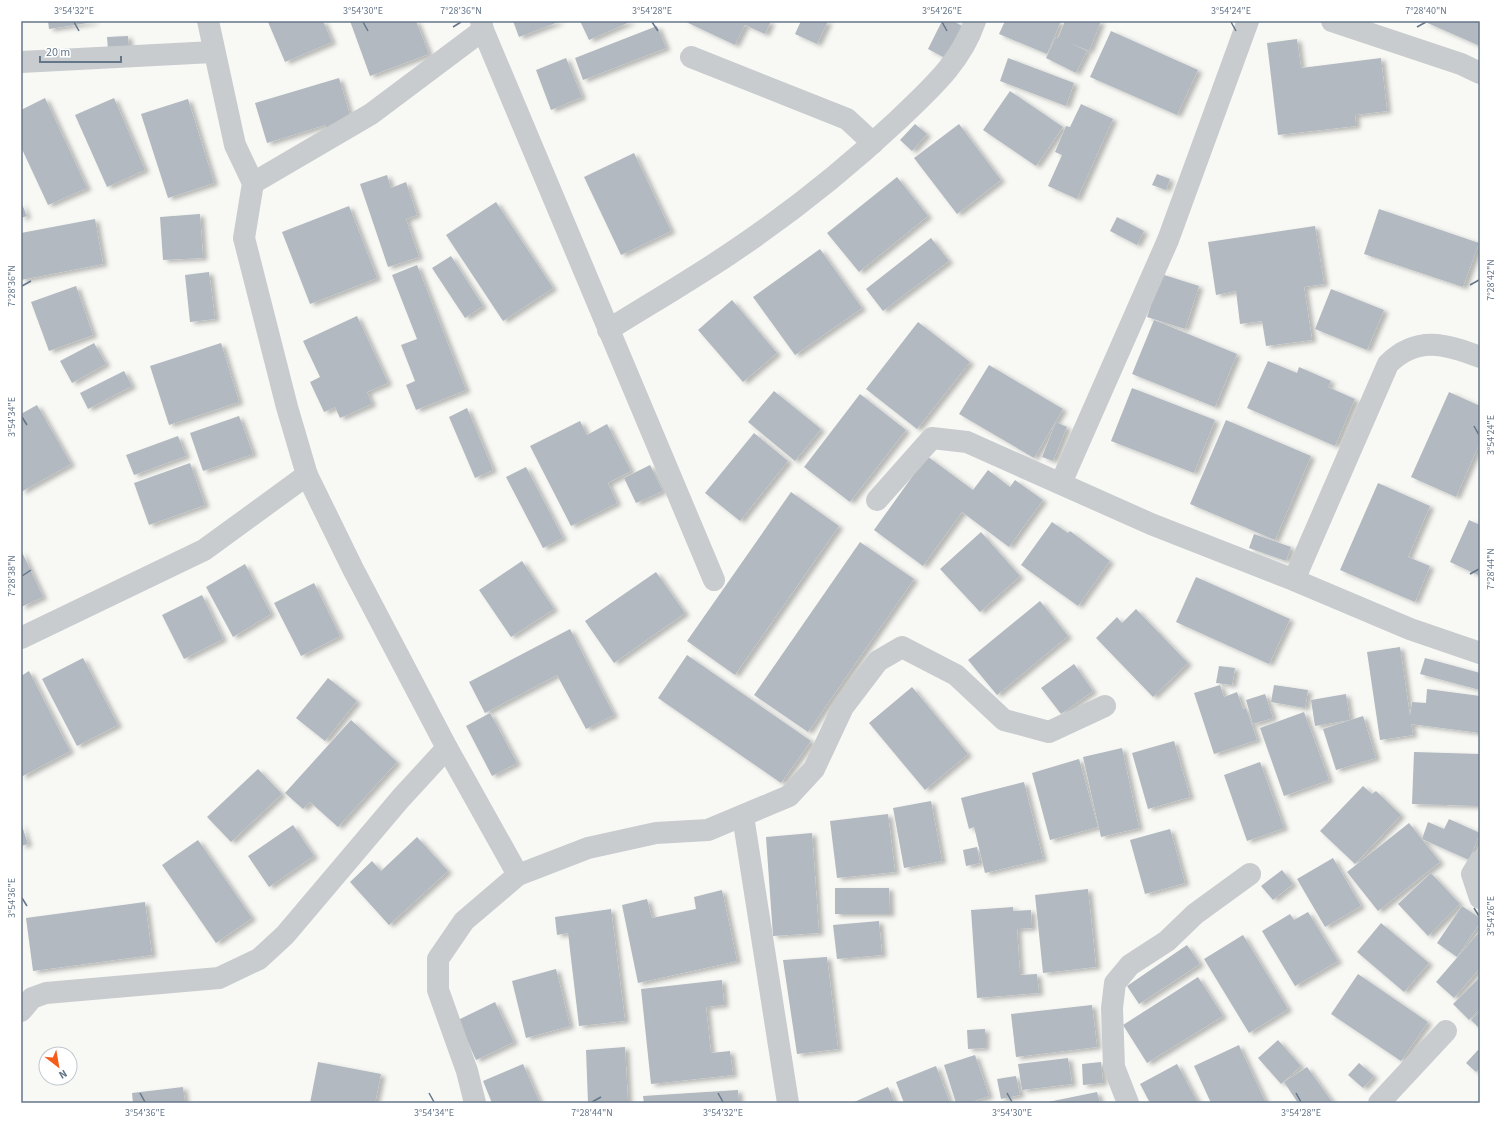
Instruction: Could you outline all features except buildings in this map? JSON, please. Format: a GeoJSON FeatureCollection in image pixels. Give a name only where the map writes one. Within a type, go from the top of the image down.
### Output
{"type":"FeatureCollection","features":[{"type":"Feature","properties":{"kind":"street"},"geometry":{"type":"LineString","coordinates":[[208,21],[213,52],[235,145],[253,183],[244,238],[287,407],[307,475],[353,569],[446,748],[518,875]]}},
{"type":"Feature","properties":{"kind":"street"},"geometry":{"type":"LineString","coordinates":[[608,330],[734,251],[789,212],[873,143],[936,84],[959,56],[975,21]]}},
{"type":"Feature","properties":{"kind":"street"},"geometry":{"type":"LineString","coordinates":[[1062,483],[1168,240],[1248,21]]}},
{"type":"Feature","properties":{"kind":"street"},"geometry":{"type":"LineString","coordinates":[[1332,21],[1453,62],[1480,73]]}},
{"type":"Feature","properties":{"kind":"street"},"geometry":{"type":"LineString","coordinates":[[253,183],[371,114],[482,25],[585,269],[608,330],[714,580]]}},
{"type":"Feature","properties":{"kind":"street"},"geometry":{"type":"LineString","coordinates":[[21,62],[213,52]]}},
{"type":"Feature","properties":{"kind":"street"},"geometry":{"type":"LineString","coordinates":[[691,58],[847,118],[873,143]]}},
{"type":"Feature","properties":{"kind":"street"},"geometry":{"type":"LineString","coordinates":[[1294,580],[1388,364],[1395,357],[1412,346],[1425,344],[1453,347],[1480,357]]}},
{"type":"Feature","properties":{"kind":"street"},"geometry":{"type":"LineString","coordinates":[[877,500],[932,438],[967,442],[1062,483],[1151,524],[1294,580],[1410,629],[1480,653]]}},
{"type":"Feature","properties":{"kind":"street"},"geometry":{"type":"LineString","coordinates":[[21,638],[204,550],[307,475]]}},
{"type":"Feature","properties":{"kind":"street"},"geometry":{"type":"LineString","coordinates":[[475,1103],[467,1071],[438,990],[438,959],[464,921],[518,875],[588,848],[656,833],[708,830],[790,796],[814,769],[848,702],[878,661],[902,647],[956,675],[1004,720],[1048,732],[1105,706]]}},
{"type":"Feature","properties":{"kind":"street"},"geometry":{"type":"LineString","coordinates":[[21,1011],[32,998],[46,993],[219,978],[259,959],[285,934],[401,798],[446,748]]}},
{"type":"Feature","properties":{"kind":"street"},"geometry":{"type":"LineString","coordinates":[[743,816],[788,1103]]}},
{"type":"Feature","properties":{"kind":"street"},"geometry":{"type":"LineString","coordinates":[[1480,861],[1472,874],[1480,898]]}},
{"type":"Feature","properties":{"kind":"street"},"geometry":{"type":"LineString","coordinates":[[1128,1103],[1114,1067],[1112,1008],[1114,983],[1130,965],[1167,941],[1195,914],[1250,874]]}},
{"type":"Feature","properties":{"kind":"street"},"geometry":{"type":"LineString","coordinates":[[1379,1103],[1446,1031]]}}]}
